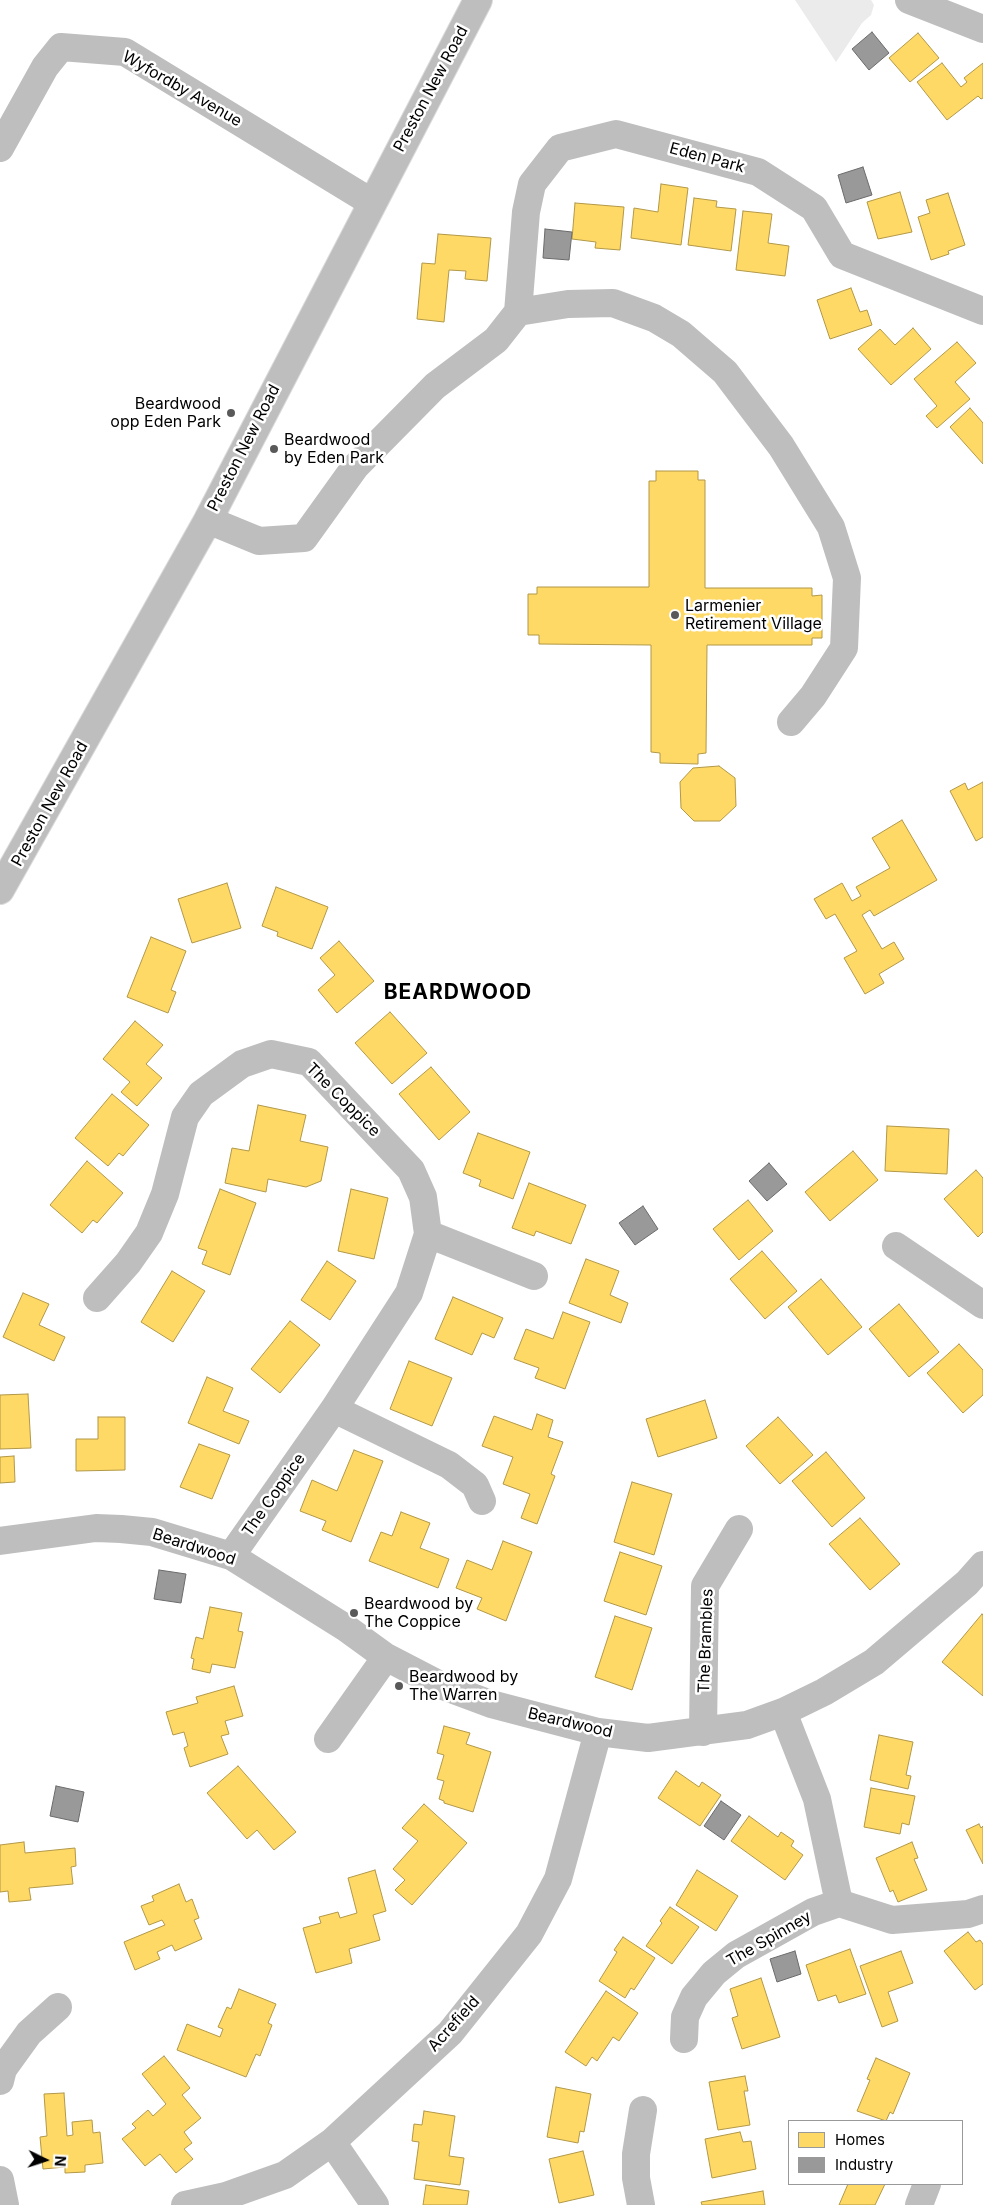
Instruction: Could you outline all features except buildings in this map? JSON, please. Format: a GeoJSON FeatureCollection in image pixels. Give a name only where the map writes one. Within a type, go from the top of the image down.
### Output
{"type":"FeatureCollection","features":[{"type":"Feature","properties":{"kind":"main road","name":"Preston New Road"},"geometry":{"type":"LineString","coordinates":[[0,890],[208,520],[371,202],[478,0]]}},
{"type":"Feature","properties":{"kind":"main road"},"geometry":{"type":"LineString","coordinates":[[909,0],[983,29]]}},
{"type":"Feature","properties":{"kind":"main road","name":"Wyfordby Avenue"},"geometry":{"type":"LineString","coordinates":[[0,148],[45,67],[61,47],[125,52],[371,202]]}},
{"type":"Feature","properties":{"kind":"main road","name":"Eden Park"},"geometry":{"type":"LineString","coordinates":[[518,312],[526,212],[532,184],[560,148],[616,134],[758,172],[814,208],[842,255],[983,311]]}},
{"type":"Feature","properties":{"kind":"main road"},"geometry":{"type":"LineString","coordinates":[[208,520],[259,541],[304,538],[355,467],[435,386],[496,340],[518,312],[568,304],[613,303],[654,318],[681,334],[725,372],[780,446],[831,528],[847,578],[844,648],[813,696],[791,722]]}},
{"type":"Feature","properties":{"kind":"main road","name":"The Coppice"},"geometry":{"type":"LineString","coordinates":[[96,1298],[128,1262],[149,1233],[165,1194],[185,1117],[201,1094],[242,1064],[271,1054],[309,1062],[412,1170],[422,1197],[428,1234],[409,1293],[334,1409],[231,1556]]}},
{"type":"Feature","properties":{"kind":"main road"},"geometry":{"type":"LineString","coordinates":[[428,1234],[534,1276]]}},
{"type":"Feature","properties":{"kind":"main road"},"geometry":{"type":"LineString","coordinates":[[896,1246],[983,1305]]}},
{"type":"Feature","properties":{"kind":"main road"},"geometry":{"type":"LineString","coordinates":[[334,1409],[449,1466],[475,1485],[482,1501]]}},
{"type":"Feature","properties":{"kind":"main road","name":"Beardwood"},"geometry":{"type":"LineString","coordinates":[[0,1541],[96,1528],[121,1529],[152,1532],[231,1556],[346,1628],[386,1657],[440,1685],[491,1704],[598,1732],[648,1738],[747,1725],[783,1712],[824,1692],[874,1662],[967,1583],[983,1566]]}},
{"type":"Feature","properties":{"kind":"main road","name":"The Brambles"},"geometry":{"type":"LineString","coordinates":[[704,1732],[705,1586],[739,1529]]}},
{"type":"Feature","properties":{"kind":"main road"},"geometry":{"type":"LineString","coordinates":[[328,1739],[386,1657]]}},
{"type":"Feature","properties":{"kind":"main road"},"geometry":{"type":"LineString","coordinates":[[783,1712],[817,1799],[839,1903],[892,1920],[968,1914],[983,1910]]}},
{"type":"Feature","properties":{"kind":"main road","name":"Acrefield"},"geometry":{"type":"LineString","coordinates":[[185,2205],[226,2196],[285,2175],[332,2142],[450,2033],[528,1934],[558,1879],[598,1732]]}},
{"type":"Feature","properties":{"kind":"main road","name":"The Spinney"},"geometry":{"type":"LineString","coordinates":[[684,2039],[685,2017],[694,1997],[714,1973],[736,1955],[813,1912],[839,1903]]}},
{"type":"Feature","properties":{"kind":"main road"},"geometry":{"type":"LineString","coordinates":[[0,2081],[3,2069],[30,2033],[58,2007]]}},
{"type":"Feature","properties":{"kind":"main road"},"geometry":{"type":"LineString","coordinates":[[641,2205],[636,2178],[636,2154],[643,2110]]}},
{"type":"Feature","properties":{"kind":"main road"},"geometry":{"type":"LineString","coordinates":[[332,2142],[375,2205]]}},
{"type":"Feature","properties":{"kind":"main road"},"geometry":{"type":"LineString","coordinates":[[0,2180],[6,2205]]}},
{"type":"Feature","properties":{"kind":"main road"},"geometry":{"type":"LineString","coordinates":[[919,2205],[927,2185]]}},
{"type":"Feature","properties":{"kind":"shaded area"},"geometry":{"type":"Polygon","coordinates":[[[795,0],[871,0],[874,5],[871,15],[862,23],[836,62],[795,0]]]}},
{"type":"Feature","properties":{"kind":"place","name":"Beardwood opp Eden Park"},"geometry":{"type":"Point","coordinates":[231,413]}},
{"type":"Feature","properties":{"kind":"place","name":"Beardwood by Eden Park"},"geometry":{"type":"Point","coordinates":[274,449]}},
{"type":"Feature","properties":{"kind":"place","name":"Larmenier Retirement Village"},"geometry":{"type":"Point","coordinates":[675,615]}},
{"type":"Feature","properties":{"kind":"place","name":"Beardwood by The Coppice"},"geometry":{"type":"Point","coordinates":[354,1613]}},
{"type":"Feature","properties":{"kind":"place","name":"Beardwood by The Warren"},"geometry":{"type":"Point","coordinates":[399,1686]}},
{"type":"Feature","properties":{"kind":"district","name":"BEARDWOOD"},"geometry":{"type":"Point","coordinates":[458,993]}}]}
